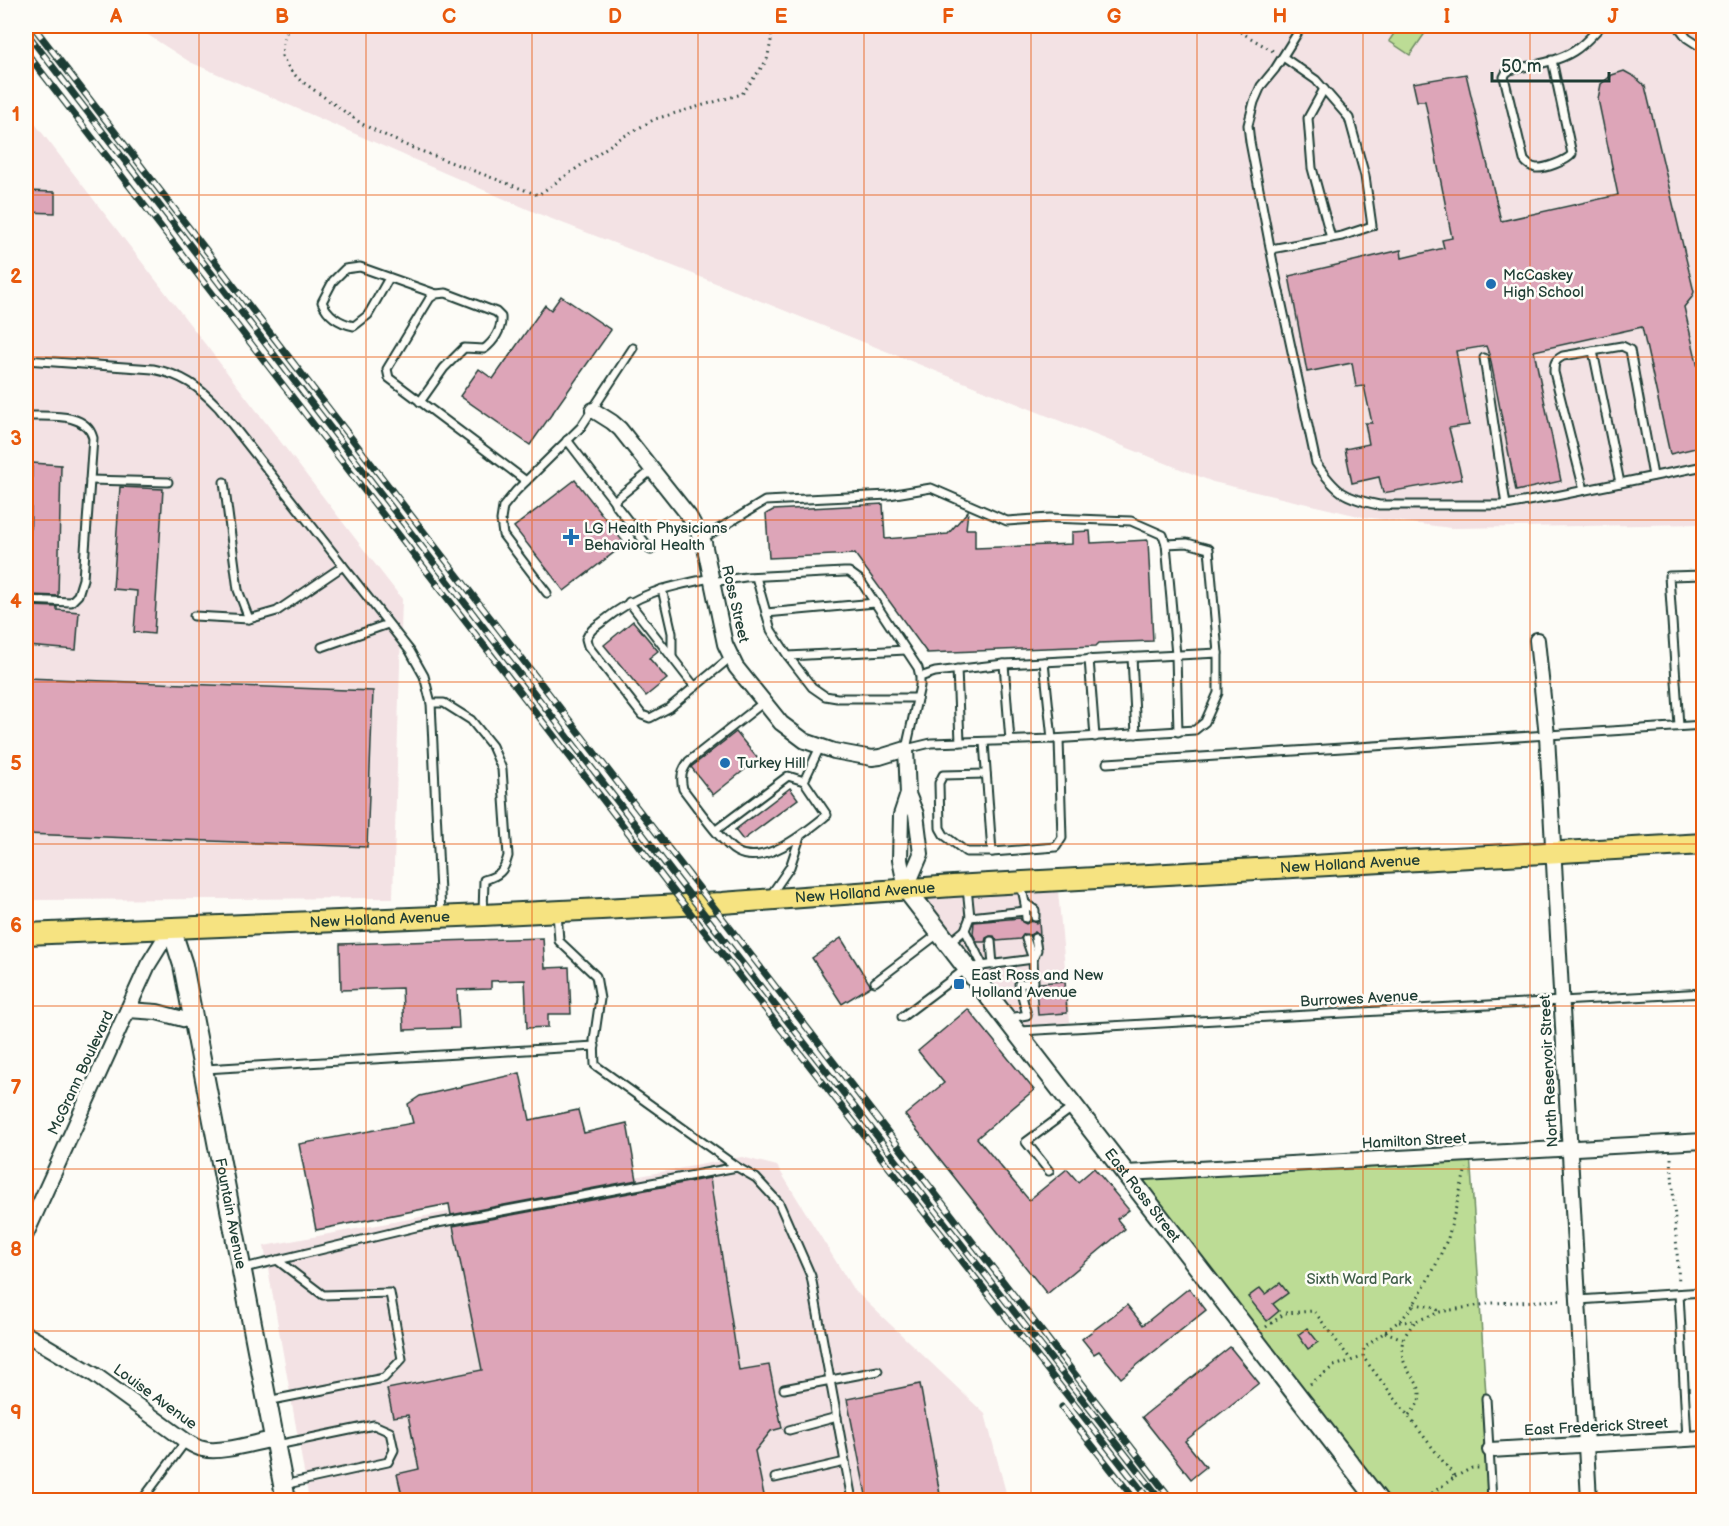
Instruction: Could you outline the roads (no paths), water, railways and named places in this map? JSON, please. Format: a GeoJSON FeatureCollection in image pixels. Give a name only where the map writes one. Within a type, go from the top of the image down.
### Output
{"type":"FeatureCollection","features":[{"type":"Feature","properties":{"kind":"main road","name":"New Holland Avenue"},"geometry":{"type":"LineString","coordinates":[[26,934],[767,901],[967,885],[1704,844]]}},
{"type":"Feature","properties":{"kind":"street","name":"Ross Street"},"geometry":{"type":"LineString","coordinates":[[593,410],[620,429],[688,516],[702,539],[721,631],[731,657],[782,723],[793,733],[834,752],[872,758],[906,749]]}},
{"type":"Feature","properties":{"kind":"street","name":"North Reservoir Street"},"geometry":{"type":"LineString","coordinates":[[1536,640],[1546,736],[1589,1500]]}},
{"type":"Feature","properties":{"kind":"street"},"geometry":{"type":"LineString","coordinates":[[906,749],[908,794],[916,814],[921,854],[906,889]]}},
{"type":"Feature","properties":{"kind":"street"},"geometry":{"type":"LineString","coordinates":[[906,889],[900,860],[901,814],[908,794]]}},
{"type":"Feature","properties":{"kind":"street","name":"East Ross Street"},"geometry":{"type":"LineString","coordinates":[[906,889],[944,938],[975,967],[1011,1025],[1378,1500]]}},
{"type":"Feature","properties":{"kind":"street","name":"McGrann Boulevard"},"geometry":{"type":"LineString","coordinates":[[26,1234],[148,965],[171,928]]}},
{"type":"Feature","properties":{"kind":"street","name":"Fountain Avenue"},"geometry":{"type":"LineString","coordinates":[[171,928],[183,965],[285,1493]]}},
{"type":"Feature","properties":{"kind":"street"},"geometry":{"type":"LineString","coordinates":[[128,1010],[157,1012],[194,1022]]}},
{"type":"Feature","properties":{"kind":"street","name":"Hamilton Street"},"geometry":{"type":"LineString","coordinates":[[1126,1173],[1704,1141]]}},
{"type":"Feature","properties":{"kind":"street","name":"Louise Avenue"},"geometry":{"type":"LineString","coordinates":[[26,1334],[95,1375],[186,1441],[201,1449],[210,1450],[275,1442]]}},
{"type":"Feature","properties":{"kind":"street","name":"East Frederick Street"},"geometry":{"type":"LineString","coordinates":[[1490,1450],[1704,1438]]}},
{"type":"Feature","properties":{"kind":"lane"},"geometry":{"type":"LineString","coordinates":[[1300,26],[1275,69],[1261,86],[1248,125],[1271,249],[1316,463],[1328,481],[1346,496],[1379,505],[1506,505],[1704,466]]}},
{"type":"Feature","properties":{"kind":"lane"},"geometry":{"type":"LineString","coordinates":[[1552,60],[1572,154],[1568,160],[1538,169],[1529,166],[1524,160],[1504,78],[1506,73],[1574,51],[1601,26]]}},
{"type":"Feature","properties":{"kind":"lane"},"geometry":{"type":"LineString","coordinates":[[1678,26],[1687,38],[1704,49]]}},
{"type":"Feature","properties":{"kind":"lane"},"geometry":{"type":"LineString","coordinates":[[1271,249],[1342,236],[1372,225],[1365,176],[1349,118],[1316,80],[1282,57]]}},
{"type":"Feature","properties":{"kind":"lane"},"geometry":{"type":"LineString","coordinates":[[1324,89],[1308,118],[1312,168],[1331,238]]}},
{"type":"Feature","properties":{"kind":"lane"},"geometry":{"type":"LineString","coordinates":[[389,278],[368,315],[354,326],[344,324],[327,313],[322,302],[333,281],[345,269],[360,267],[436,294],[446,293],[496,312],[501,317],[502,324],[489,345],[484,349],[464,348],[444,368],[420,402]]}},
{"type":"Feature","properties":{"kind":"lane"},"geometry":{"type":"LineString","coordinates":[[436,294],[430,298],[387,369],[389,378],[526,481]]}},
{"type":"Feature","properties":{"kind":"lane"},"geometry":{"type":"LineString","coordinates":[[1584,490],[1554,372],[1554,363],[1563,356],[1622,346],[1630,350],[1653,476]]}},
{"type":"Feature","properties":{"kind":"lane"},"geometry":{"type":"LineString","coordinates":[[547,592],[503,535],[501,520],[503,507],[581,427],[633,348]]}},
{"type":"Feature","properties":{"kind":"lane"},"geometry":{"type":"LineString","coordinates":[[1593,351],[1620,483]]}},
{"type":"Feature","properties":{"kind":"lane"},"geometry":{"type":"LineString","coordinates":[[1484,358],[1506,505]]}},
{"type":"Feature","properties":{"kind":"lane"},"geometry":{"type":"LineString","coordinates":[[26,360],[153,369],[169,372],[190,382],[219,408],[417,662],[424,676],[431,704],[441,917]]}},
{"type":"Feature","properties":{"kind":"lane"},"geometry":{"type":"LineString","coordinates":[[26,416],[72,418],[91,430],[93,438],[84,579],[78,595],[71,602],[26,600]]}},
{"type":"Feature","properties":{"kind":"lane"},"geometry":{"type":"LineString","coordinates":[[567,440],[651,550]]}},
{"type":"Feature","properties":{"kind":"lane"},"geometry":{"type":"LineString","coordinates":[[614,501],[652,470]]}},
{"type":"Feature","properties":{"kind":"lane"},"geometry":{"type":"LineString","coordinates":[[90,480],[168,482]]}},
{"type":"Feature","properties":{"kind":"lane"},"geometry":{"type":"LineString","coordinates":[[224,482],[238,590],[249,618]]}},
{"type":"Feature","properties":{"kind":"lane"},"geometry":{"type":"LineString","coordinates":[[702,539],[765,501],[889,495],[931,489],[1007,521],[1050,518],[1131,521],[1163,535],[1166,544],[1176,654],[1178,732]]}},
{"type":"Feature","properties":{"kind":"lane"},"geometry":{"type":"LineString","coordinates":[[731,657],[669,708],[650,718],[642,715],[588,646],[586,639],[588,633],[629,602],[662,589],[711,580],[849,572],[860,580],[918,668],[920,677],[917,698],[906,749],[922,744],[1095,737],[1195,730],[1205,722],[1218,693],[1218,653],[1209,549],[1187,543],[1166,544]]}},
{"type":"Feature","properties":{"kind":"lane"},"geometry":{"type":"LineString","coordinates":[[194,616],[249,618],[277,611],[343,566]]}},
{"type":"Feature","properties":{"kind":"lane"},"geometry":{"type":"LineString","coordinates":[[1679,726],[1669,576],[1704,575]]}},
{"type":"Feature","properties":{"kind":"lane"},"geometry":{"type":"LineString","coordinates":[[756,577],[771,630],[788,657],[812,687],[825,696],[837,698],[917,698]]}},
{"type":"Feature","properties":{"kind":"lane"},"geometry":{"type":"LineString","coordinates":[[662,589],[672,633],[672,657]]}},
{"type":"Feature","properties":{"kind":"lane"},"geometry":{"type":"LineString","coordinates":[[629,602],[695,687]]}},
{"type":"Feature","properties":{"kind":"lane"},"geometry":{"type":"LineString","coordinates":[[766,613],[875,603]]}},
{"type":"Feature","properties":{"kind":"lane"},"geometry":{"type":"LineString","coordinates":[[322,647],[388,624]]}},
{"type":"Feature","properties":{"kind":"lane"},"geometry":{"type":"LineString","coordinates":[[788,657],[906,650]]}},
{"type":"Feature","properties":{"kind":"lane"},"geometry":{"type":"LineString","coordinates":[[920,677],[935,672],[1004,664],[1218,653]]}},
{"type":"Feature","properties":{"kind":"lane"},"geometry":{"type":"LineString","coordinates":[[1132,657],[1136,734]]}},
{"type":"Feature","properties":{"kind":"lane"},"geometry":{"type":"LineString","coordinates":[[1089,659],[1095,737]]}},
{"type":"Feature","properties":{"kind":"lane"},"geometry":{"type":"LineString","coordinates":[[986,774],[943,775],[939,783],[940,828],[944,835],[966,852],[1056,847],[1062,838],[1055,739],[1044,662]]}},
{"type":"Feature","properties":{"kind":"lane"},"geometry":{"type":"LineString","coordinates":[[1004,664],[1010,741]]}},
{"type":"Feature","properties":{"kind":"lane"},"geometry":{"type":"LineString","coordinates":[[957,669],[960,742]]}},
{"type":"Feature","properties":{"kind":"lane"},"geometry":{"type":"LineString","coordinates":[[716,830],[788,776],[804,781],[827,815],[800,837],[762,855],[749,856],[738,852],[726,843],[683,789],[681,780],[683,770],[689,761],[764,702]]}},
{"type":"Feature","properties":{"kind":"lane"},"geometry":{"type":"LineString","coordinates":[[431,704],[444,703],[471,720],[492,746],[502,769],[508,856],[505,867],[495,877],[484,880],[483,915]]}},
{"type":"Feature","properties":{"kind":"lane"},"geometry":{"type":"LineString","coordinates":[[1107,763],[1704,724]]}},
{"type":"Feature","properties":{"kind":"lane"},"geometry":{"type":"LineString","coordinates":[[984,742],[992,852]]}},
{"type":"Feature","properties":{"kind":"lane"},"geometry":{"type":"LineString","coordinates":[[804,781],[820,747]]}},
{"type":"Feature","properties":{"kind":"lane"},"geometry":{"type":"LineString","coordinates":[[767,901],[790,867],[800,837]]}},
{"type":"Feature","properties":{"kind":"lane"},"geometry":{"type":"LineString","coordinates":[[1020,882],[1025,910]]}},
{"type":"Feature","properties":{"kind":"lane"},"geometry":{"type":"LineString","coordinates":[[967,885],[970,917],[964,930],[975,967]]}},
{"type":"Feature","properties":{"kind":"lane"},"geometry":{"type":"LineString","coordinates":[[970,917],[988,918],[1025,910],[1035,910],[1035,917]]}},
{"type":"Feature","properties":{"kind":"lane"},"geometry":{"type":"LineString","coordinates":[[557,911],[559,941],[596,976],[600,999],[595,1065],[737,1167],[756,1178],[779,1203],[811,1276],[852,1500]]}},
{"type":"Feature","properties":{"kind":"lane"},"geometry":{"type":"LineString","coordinates":[[875,982],[944,938],[964,930]]}},
{"type":"Feature","properties":{"kind":"lane"},"geometry":{"type":"LineString","coordinates":[[1033,958],[1037,950],[1035,938]]}},
{"type":"Feature","properties":{"kind":"lane"},"geometry":{"type":"LineString","coordinates":[[1011,1025],[1027,1015],[1020,984],[1034,982],[1033,958],[1026,939]]}},
{"type":"Feature","properties":{"kind":"lane"},"geometry":{"type":"LineString","coordinates":[[991,941],[993,965]]}},
{"type":"Feature","properties":{"kind":"lane"},"geometry":{"type":"LineString","coordinates":[[902,1017],[975,967],[1033,958]]}},
{"type":"Feature","properties":{"kind":"lane","name":"Burrowes Avenue"},"geometry":{"type":"LineString","coordinates":[[1011,1025],[1704,993]]}},
{"type":"Feature","properties":{"kind":"lane"},"geometry":{"type":"LineString","coordinates":[[203,1069],[595,1046]]}},
{"type":"Feature","properties":{"kind":"lane"},"geometry":{"type":"LineString","coordinates":[[1048,1171],[1026,1142],[1074,1107]]}},
{"type":"Feature","properties":{"kind":"lane"},"geometry":{"type":"LineString","coordinates":[[241,1269],[416,1227],[737,1167]]}},
{"type":"Feature","properties":{"kind":"lane"},"geometry":{"type":"LineString","coordinates":[[267,1401],[384,1378],[402,1359],[390,1293],[323,1295],[277,1260]]}},
{"type":"Feature","properties":{"kind":"lane"},"geometry":{"type":"LineString","coordinates":[[1578,1300],[1704,1292]]}},
{"type":"Feature","properties":{"kind":"lane"},"geometry":{"type":"LineString","coordinates":[[1680,1294],[1687,1439]]}},
{"type":"Feature","properties":{"kind":"lane"},"geometry":{"type":"LineString","coordinates":[[784,1389],[878,1371]]}},
{"type":"Feature","properties":{"kind":"lane"},"geometry":{"type":"LineString","coordinates":[[1486,1398],[1492,1500]]}},
{"type":"Feature","properties":{"kind":"lane"},"geometry":{"type":"LineString","coordinates":[[789,1430],[837,1417]]}},
{"type":"Feature","properties":{"kind":"lane"},"geometry":{"type":"LineString","coordinates":[[275,1442],[374,1425],[390,1432],[394,1450],[388,1462],[285,1493]]}},
{"type":"Feature","properties":{"kind":"lane"},"geometry":{"type":"LineString","coordinates":[[142,1500],[186,1441]]}},
{"type":"Feature","properties":{"kind":"lane"},"geometry":{"type":"LineString","coordinates":[[774,1478],[845,1462]]}},
{"type":"Feature","properties":{"kind":"railway"},"geometry":{"type":"LineString","coordinates":[[33,26],[1172,1500]]}},
{"type":"Feature","properties":{"kind":"railway"},"geometry":{"type":"LineString","coordinates":[[26,32],[714,927],[1161,1500]]}},
{"type":"Feature","properties":{"kind":"railway"},"geometry":{"type":"LineString","coordinates":[[26,52],[702,928],[1149,1500]]}},
{"type":"Feature","properties":{"kind":"railway"},"geometry":{"type":"LineString","coordinates":[[1062,1407],[1135,1500]]}},
{"type":"Feature","properties":{"kind":"place","name":"McCaskey High School"},"geometry":{"type":"Point","coordinates":[1491,284]}},
{"type":"Feature","properties":{"kind":"place","name":"LG Health Physicians Behavioral Health"},"geometry":{"type":"Point","coordinates":[571,537]}},
{"type":"Feature","properties":{"kind":"place","name":"Turkey Hill"},"geometry":{"type":"Point","coordinates":[725,763]}},
{"type":"Feature","properties":{"kind":"place","name":"East Ross and New Holland Avenue"},"geometry":{"type":"Point","coordinates":[959,984]}},
{"type":"Feature","properties":{"kind":"park label","name":"Sixth Ward Park"},"geometry":{"type":"Point","coordinates":[1359,1279]}}]}
